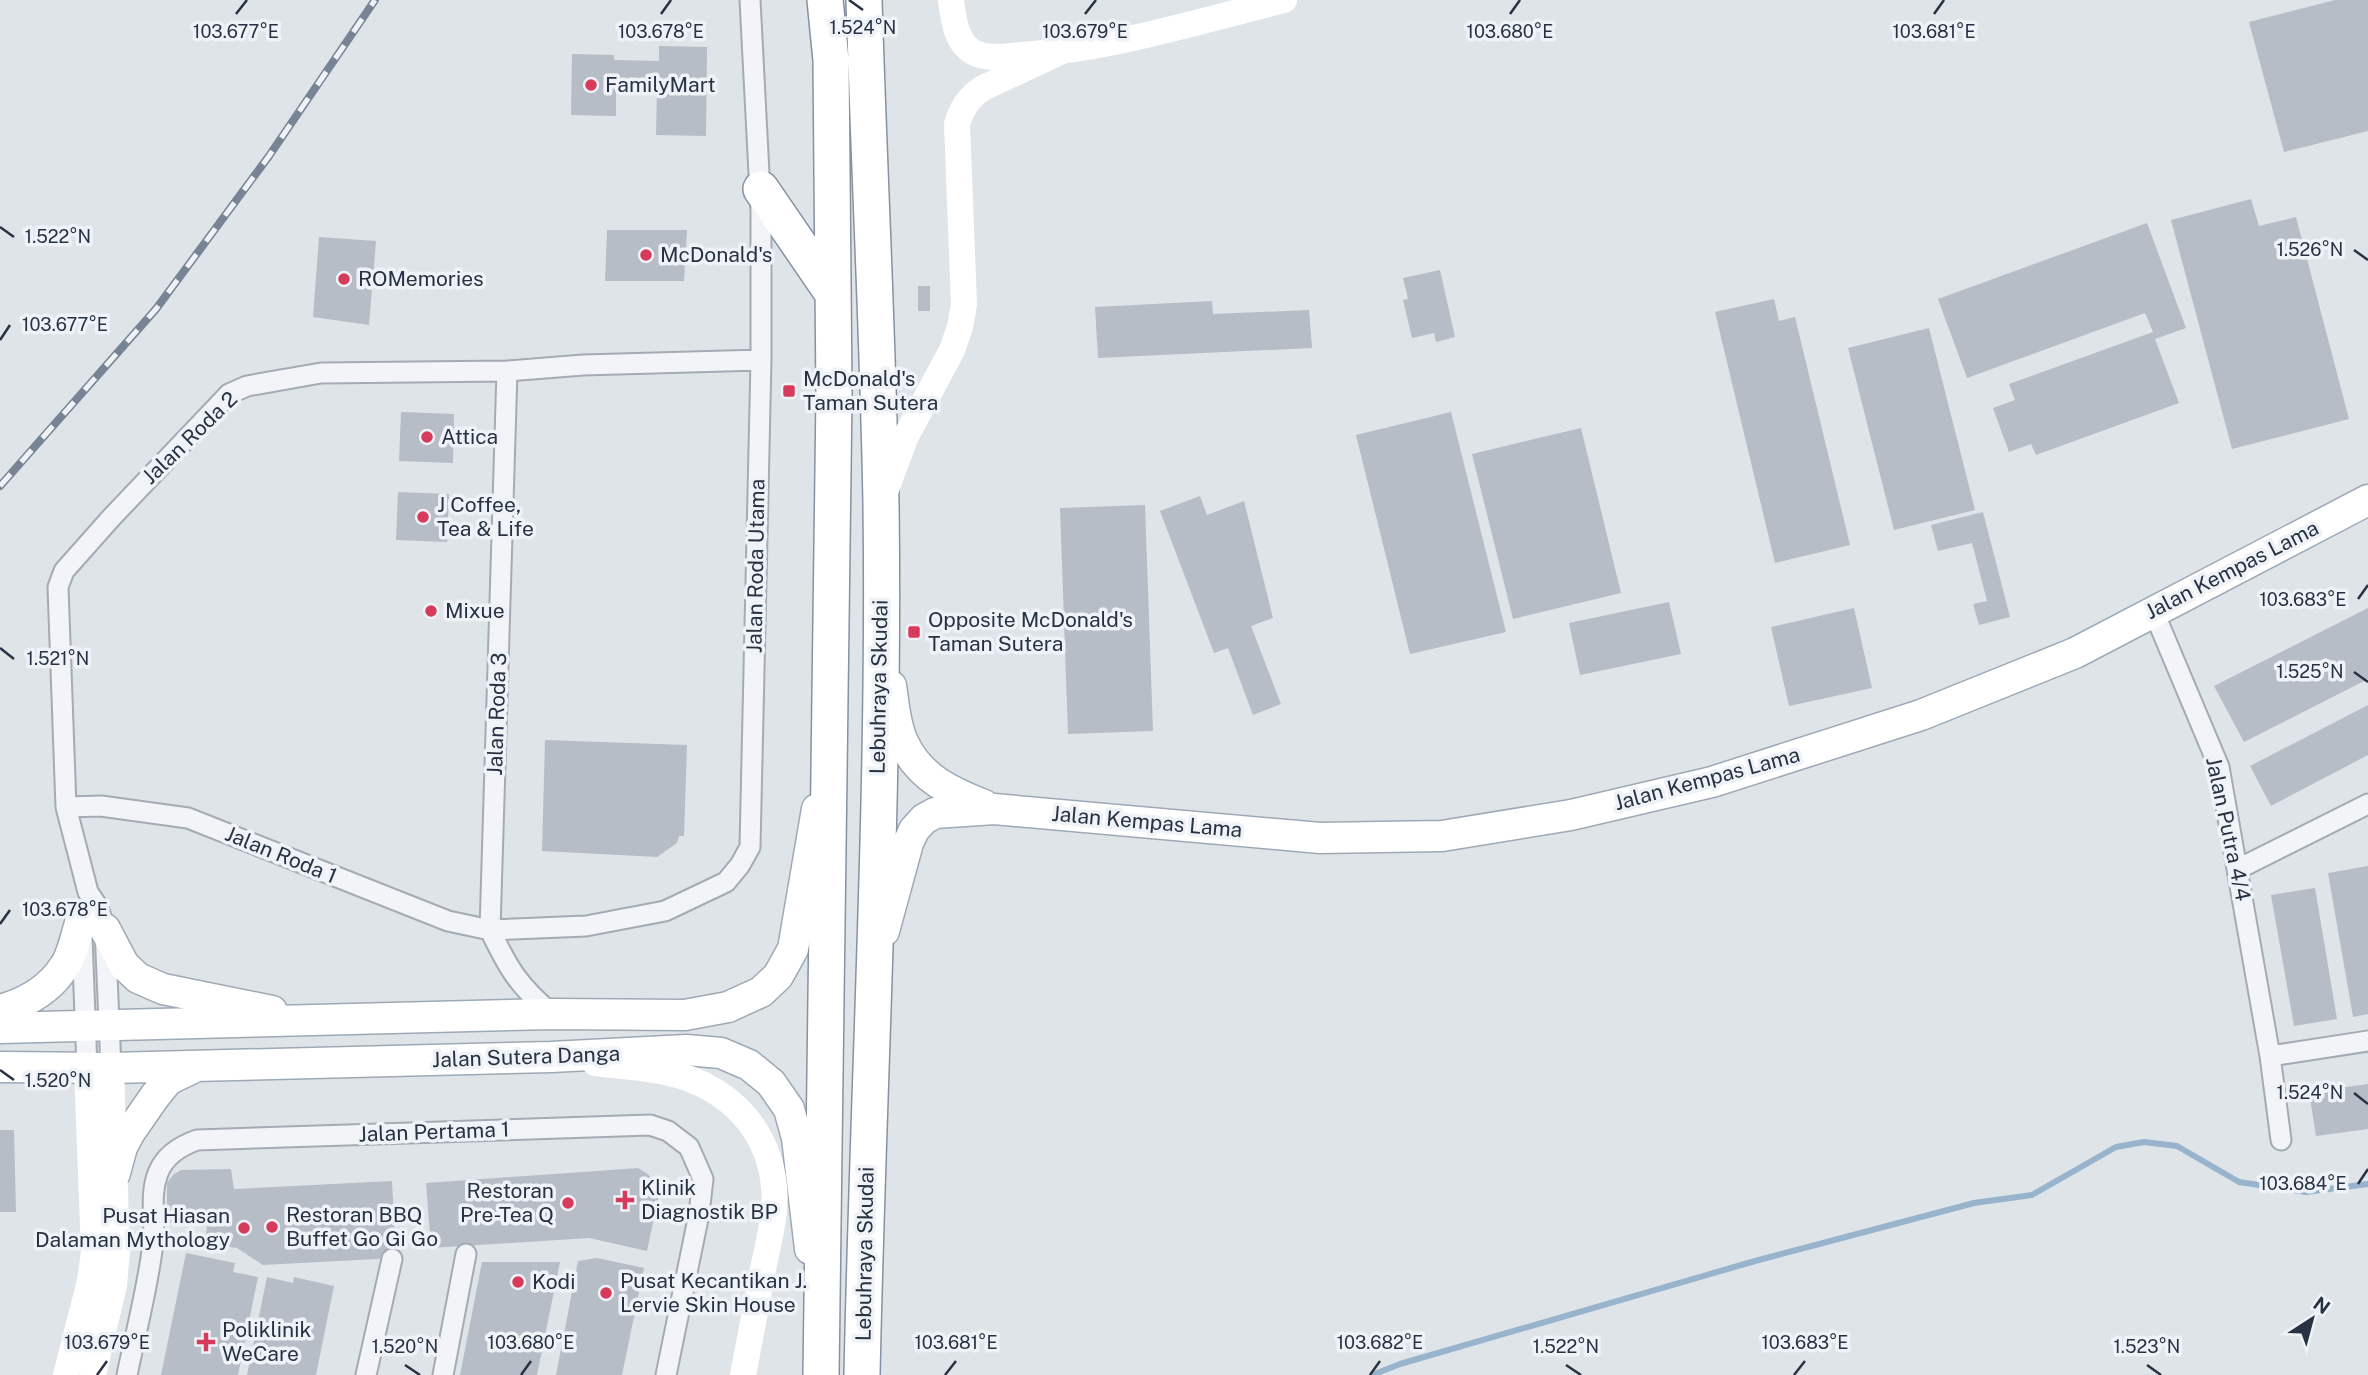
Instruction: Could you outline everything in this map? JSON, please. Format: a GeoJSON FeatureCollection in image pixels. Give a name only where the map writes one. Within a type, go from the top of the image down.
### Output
{"type":"FeatureCollection","features":[{"type":"Feature","properties":{"kind":"highway","name":"Lebuhraya Skudai"},"geometry":{"type":"LineString","coordinates":[[822,1361],[833,294],[831,60],[825,0]]}},
{"type":"Feature","properties":{"kind":"highway","name":"Lebuhraya Skudai"},"geometry":{"type":"LineString","coordinates":[[862,1375],[881,625],[881,503],[863,0]]}},
{"type":"Feature","properties":{"kind":"highway"},"geometry":{"type":"LineString","coordinates":[[761,189],[833,294]]}},
{"type":"Feature","properties":{"kind":"main road","name":"Jalan Kempas Lama"},"geometry":{"type":"LineString","coordinates":[[874,972],[902,860],[914,830],[924,819],[935,813],[994,809],[1320,838],[1442,836],[1571,815],[1712,782],[1921,715],[2075,653],[2368,500]]}},
{"type":"Feature","properties":{"kind":"main road","name":"Jalan Kempas Lama"},"geometry":{"type":"LineString","coordinates":[[881,625],[903,743],[928,776],[949,791],[994,809]]}},
{"type":"Feature","properties":{"kind":"main road","name":"Jalan Sutera Danga"},"geometry":{"type":"LineString","coordinates":[[0,1028],[552,1014],[685,1015],[728,1007],[761,992],[778,976],[793,949],[830,733]]}},
{"type":"Feature","properties":{"kind":"main road"},"geometry":{"type":"LineString","coordinates":[[0,1010],[29,1000],[66,966],[91,913]]}},
{"type":"Feature","properties":{"kind":"main road"},"geometry":{"type":"LineString","coordinates":[[91,913],[124,965],[138,978],[163,989],[316,1022]]}},
{"type":"Feature","properties":{"kind":"main road","name":"Jalan Sutera Danga"},"geometry":{"type":"LineString","coordinates":[[0,1067],[199,1066],[551,1057],[686,1050],[721,1053],[749,1065],[771,1083],[789,1109],[797,1138],[822,1361]]}},
{"type":"Feature","properties":{"kind":"main road"},"geometry":{"type":"LineString","coordinates":[[115,1173],[122,1147],[155,1096],[168,1080],[199,1066]]}},
{"type":"Feature","properties":{"kind":"street","name":"Jalan Roda Utama"},"geometry":{"type":"LineString","coordinates":[[490,930],[586,926],[665,911],[726,882],[750,847],[761,360],[761,189],[750,0]]}},
{"type":"Feature","properties":{"kind":"street"},"geometry":{"type":"LineString","coordinates":[[951,0],[962,43],[973,52],[990,58],[1060,52],[1123,40],[1284,0]]}},
{"type":"Feature","properties":{"kind":"street"},"geometry":{"type":"LineString","coordinates":[[881,503],[906,436],[952,350],[960,327],[964,304],[957,124],[962,108],[972,95],[983,88],[1060,52]]}},
{"type":"Feature","properties":{"kind":"street","name":"Jalan Roda 2"},"geometry":{"type":"LineString","coordinates":[[99,1068],[91,913],[66,807],[58,587],[64,571],[111,518],[229,394],[247,386],[321,373],[507,371],[583,365],[761,360]]}},
{"type":"Feature","properties":{"kind":"street","name":"Jalan Roda 3"},"geometry":{"type":"LineString","coordinates":[[490,930],[507,371]]}},
{"type":"Feature","properties":{"kind":"street","name":"Jalan Putra 4/4"},"geometry":{"type":"LineString","coordinates":[[2153,610],[2219,767],[2270,1056],[2281,1140]]}},
{"type":"Feature","properties":{"kind":"street"},"geometry":{"type":"LineString","coordinates":[[2238,869],[2368,804]]}},
{"type":"Feature","properties":{"kind":"street","name":"Jalan Roda 1"},"geometry":{"type":"LineString","coordinates":[[66,807],[101,806],[188,818],[448,921],[490,930]]}},
{"type":"Feature","properties":{"kind":"street"},"geometry":{"type":"LineString","coordinates":[[490,930],[506,964],[526,992],[552,1014]]}},
{"type":"Feature","properties":{"kind":"street"},"geometry":{"type":"LineString","coordinates":[[2270,1056],[2368,1041]]}},
{"type":"Feature","properties":{"kind":"street"},"geometry":{"type":"LineString","coordinates":[[551,1057],[688,1078],[732,1102],[748,1118],[769,1160],[774,1187],[773,1209],[743,1375]]}},
{"type":"Feature","properties":{"kind":"street"},"geometry":{"type":"LineString","coordinates":[[93,1375],[114,1285],[117,1251],[115,1173],[99,1068]]}},
{"type":"Feature","properties":{"kind":"street"},"geometry":{"type":"LineString","coordinates":[[65,1375],[90,1281],[94,1252],[99,1068]]}},
{"type":"Feature","properties":{"kind":"street","name":"Jalan Pertama 1"},"geometry":{"type":"LineString","coordinates":[[127,1375],[153,1242],[153,1191],[158,1172],[166,1158],[182,1146],[197,1140],[650,1125],[668,1131],[689,1147],[703,1179],[697,1226],[666,1375]]}},
{"type":"Feature","properties":{"kind":"street"},"geometry":{"type":"LineString","coordinates":[[443,1375],[466,1254]]}},
{"type":"Feature","properties":{"kind":"street"},"geometry":{"type":"LineString","coordinates":[[366,1375],[391,1259]]}},
{"type":"Feature","properties":{"kind":"building"},"geometry":{"type":"Polygon","coordinates":[[[2335,0],[2368,0],[2368,131],[2284,152],[2249,22],[2335,0]]]}},
{"type":"Feature","properties":{"kind":"building"},"geometry":{"type":"Polygon","coordinates":[[[659,46],[707,47],[706,136],[656,135],[657,91],[616,90],[616,116],[571,115],[572,54],[614,55],[614,60],[659,61],[659,46]]]}},
{"type":"Feature","properties":{"kind":"building"},"geometry":{"type":"Polygon","coordinates":[[[2251,199],[2259,226],[2296,217],[2349,419],[2232,449],[2171,220],[2251,199]]]}},
{"type":"Feature","properties":{"kind":"building"},"geometry":{"type":"Polygon","coordinates":[[[2147,223],[2186,328],[2155,339],[2179,403],[2036,455],[2031,444],[2009,452],[1993,408],[2015,400],[2009,384],[2153,332],[2145,313],[1967,378],[1938,299],[2147,223]]]}},
{"type":"Feature","properties":{"kind":"building","name":"McDonald's"},"geometry":{"type":"Polygon","coordinates":[[[607,230],[687,230],[684,281],[605,281],[607,230]]]}},
{"type":"Feature","properties":{"kind":"building","name":"ROMemories"},"geometry":{"type":"Polygon","coordinates":[[[319,237],[376,241],[369,325],[313,317],[319,237]]]}},
{"type":"Feature","properties":{"kind":"building"},"geometry":{"type":"Polygon","coordinates":[[[1440,270],[1455,337],[1436,342],[1434,333],[1412,338],[1403,300],[1408,299],[1403,278],[1440,270]]]}},
{"type":"Feature","properties":{"kind":"building"},"geometry":{"type":"Polygon","coordinates":[[[918,286],[930,286],[930,311],[918,311],[918,286]]]}},
{"type":"Feature","properties":{"kind":"building"},"geometry":{"type":"Polygon","coordinates":[[[1774,299],[1779,321],[1795,317],[1850,545],[1775,563],[1715,312],[1774,299]]]}},
{"type":"Feature","properties":{"kind":"building"},"geometry":{"type":"Polygon","coordinates":[[[1212,301],[1213,314],[1309,310],[1312,348],[1098,358],[1095,307],[1212,301]]]}},
{"type":"Feature","properties":{"kind":"building"},"geometry":{"type":"Polygon","coordinates":[[[1929,328],[1975,510],[1894,530],[1848,348],[1929,328]]]}},
{"type":"Feature","properties":{"kind":"building","name":"Attica"},"geometry":{"type":"Polygon","coordinates":[[[401,412],[454,414],[453,463],[399,461],[401,412]]]}},
{"type":"Feature","properties":{"kind":"building"},"geometry":{"type":"Polygon","coordinates":[[[1451,412],[1506,632],[1410,654],[1356,435],[1451,412]]]}},
{"type":"Feature","properties":{"kind":"building"},"geometry":{"type":"Polygon","coordinates":[[[1581,428],[1621,593],[1513,619],[1472,454],[1581,428]]]}},
{"type":"Feature","properties":{"kind":"building","name":"J Coffee, Tea & Life"},"geometry":{"type":"Polygon","coordinates":[[[398,492],[449,494],[447,542],[396,540],[398,492]]]}},
{"type":"Feature","properties":{"kind":"building"},"geometry":{"type":"Polygon","coordinates":[[[1200,496],[1207,515],[1244,501],[1273,618],[1251,626],[1281,704],[1253,715],[1228,648],[1214,653],[1160,511],[1200,496]]]}},
{"type":"Feature","properties":{"kind":"building"},"geometry":{"type":"Polygon","coordinates":[[[1145,505],[1153,731],[1068,734],[1060,508],[1145,505]]]}},
{"type":"Feature","properties":{"kind":"building"},"geometry":{"type":"Polygon","coordinates":[[[1983,512],[2010,617],[1979,625],[1973,604],[1987,601],[1972,543],[1938,551],[1931,525],[1983,512]]]}},
{"type":"Feature","properties":{"kind":"building"},"geometry":{"type":"Polygon","coordinates":[[[1669,602],[1681,654],[1580,675],[1569,623],[1669,602]]]}},
{"type":"Feature","properties":{"kind":"building"},"geometry":{"type":"Polygon","coordinates":[[[1854,608],[1872,688],[1789,706],[1771,627],[1854,608]]]}},
{"type":"Feature","properties":{"kind":"building"},"geometry":{"type":"Polygon","coordinates":[[[2368,608],[2368,679],[2244,742],[2214,686],[2368,608]]]}},
{"type":"Feature","properties":{"kind":"building"},"geometry":{"type":"Polygon","coordinates":[[[2368,705],[2368,755],[2271,806],[2250,766],[2368,705]]]}},
{"type":"Feature","properties":{"kind":"building"},"geometry":{"type":"Polygon","coordinates":[[[545,740],[687,745],[684,836],[679,836],[677,843],[657,857],[542,851],[545,740]]]}},
{"type":"Feature","properties":{"kind":"building"},"geometry":{"type":"Polygon","coordinates":[[[2368,866],[2368,1014],[2353,1017],[2328,873],[2368,866]]]}},
{"type":"Feature","properties":{"kind":"building"},"geometry":{"type":"Polygon","coordinates":[[[2315,888],[2337,1019],[2294,1026],[2271,895],[2315,888]]]}},
{"type":"Feature","properties":{"kind":"building"},"geometry":{"type":"Polygon","coordinates":[[[2368,1084],[2368,1129],[2316,1136],[2309,1092],[2368,1084]]]}},
{"type":"Feature","properties":{"kind":"building"},"geometry":{"type":"Polygon","coordinates":[[[0,1130],[14,1130],[16,1212],[0,1212],[0,1130]]]}},
{"type":"Feature","properties":{"kind":"building"},"geometry":{"type":"Polygon","coordinates":[[[638,1168],[648,1174],[656,1184],[659,1194],[647,1251],[589,1238],[431,1248],[426,1183],[638,1168]]]}},
{"type":"Feature","properties":{"kind":"building"},"geometry":{"type":"Polygon","coordinates":[[[231,1169],[234,1189],[392,1181],[396,1258],[263,1265],[237,1248],[205,1243],[208,1218],[188,1215],[186,1226],[167,1222],[167,1183],[173,1175],[181,1170],[231,1169]]]}},
{"type":"Feature","properties":{"kind":"building"},"geometry":{"type":"Polygon","coordinates":[[[186,1253],[235,1263],[233,1272],[258,1277],[238,1375],[161,1375],[186,1253]]]}},
{"type":"Feature","properties":{"kind":"building"},"geometry":{"type":"Polygon","coordinates":[[[597,1258],[644,1268],[622,1375],[556,1375],[578,1261],[597,1258]]]}},
{"type":"Feature","properties":{"kind":"building"},"geometry":{"type":"Polygon","coordinates":[[[482,1262],[560,1262],[537,1375],[460,1375],[482,1262]]]}},
{"type":"Feature","properties":{"kind":"building"},"geometry":{"type":"Polygon","coordinates":[[[267,1277],[293,1283],[294,1277],[334,1286],[316,1375],[247,1375],[267,1277]]]}},
{"type":"Feature","properties":{"kind":"waterway"},"geometry":{"type":"LineString","coordinates":[[1372,1375],[1400,1364],[1755,1261],[1974,1203],[2032,1195],[2116,1147],[2144,1142],[2177,1146],[2239,1182],[2306,1192],[2368,1184]]}},
{"type":"Feature","properties":{"kind":"railway"},"geometry":{"type":"LineString","coordinates":[[0,486],[156,309],[269,156],[375,0]]}},
{"type":"Feature","properties":{"kind":"place","name":"FamilyMart"},"geometry":{"type":"Point","coordinates":[591,85]}},
{"type":"Feature","properties":{"kind":"place","name":"McDonald's"},"geometry":{"type":"Point","coordinates":[646,255]}},
{"type":"Feature","properties":{"kind":"place","name":"ROMemories"},"geometry":{"type":"Point","coordinates":[344,279]}},
{"type":"Feature","properties":{"kind":"place","name":"McDonald's Taman Sutera"},"geometry":{"type":"Point","coordinates":[789,391]}},
{"type":"Feature","properties":{"kind":"place","name":"Attica"},"geometry":{"type":"Point","coordinates":[427,437]}},
{"type":"Feature","properties":{"kind":"place","name":"J Coffee, Tea & Life"},"geometry":{"type":"Point","coordinates":[423,517]}},
{"type":"Feature","properties":{"kind":"place","name":"Mixue"},"geometry":{"type":"Point","coordinates":[431,611]}},
{"type":"Feature","properties":{"kind":"place","name":"Opposite McDonald's Taman Sutera"},"geometry":{"type":"Point","coordinates":[914,632]}},
{"type":"Feature","properties":{"kind":"place","name":"Klinik Diagnostik BP"},"geometry":{"type":"Point","coordinates":[625,1200]}},
{"type":"Feature","properties":{"kind":"place","name":"Restoran Pre-Tea Q"},"geometry":{"type":"Point","coordinates":[568,1203]}},
{"type":"Feature","properties":{"kind":"place","name":"Restoran BBQ Buffet Go Gi Go"},"geometry":{"type":"Point","coordinates":[272,1227]}},
{"type":"Feature","properties":{"kind":"place","name":"Pusat Hiasan Dalaman Mythology"},"geometry":{"type":"Point","coordinates":[244,1228]}},
{"type":"Feature","properties":{"kind":"place","name":"Kodi"},"geometry":{"type":"Point","coordinates":[518,1282]}},
{"type":"Feature","properties":{"kind":"place","name":"Pusat Kecantikan J. Lervie Skin House"},"geometry":{"type":"Point","coordinates":[606,1293]}},
{"type":"Feature","properties":{"kind":"place","name":"Poliklinik WeCare"},"geometry":{"type":"Point","coordinates":[206,1342]}}]}
